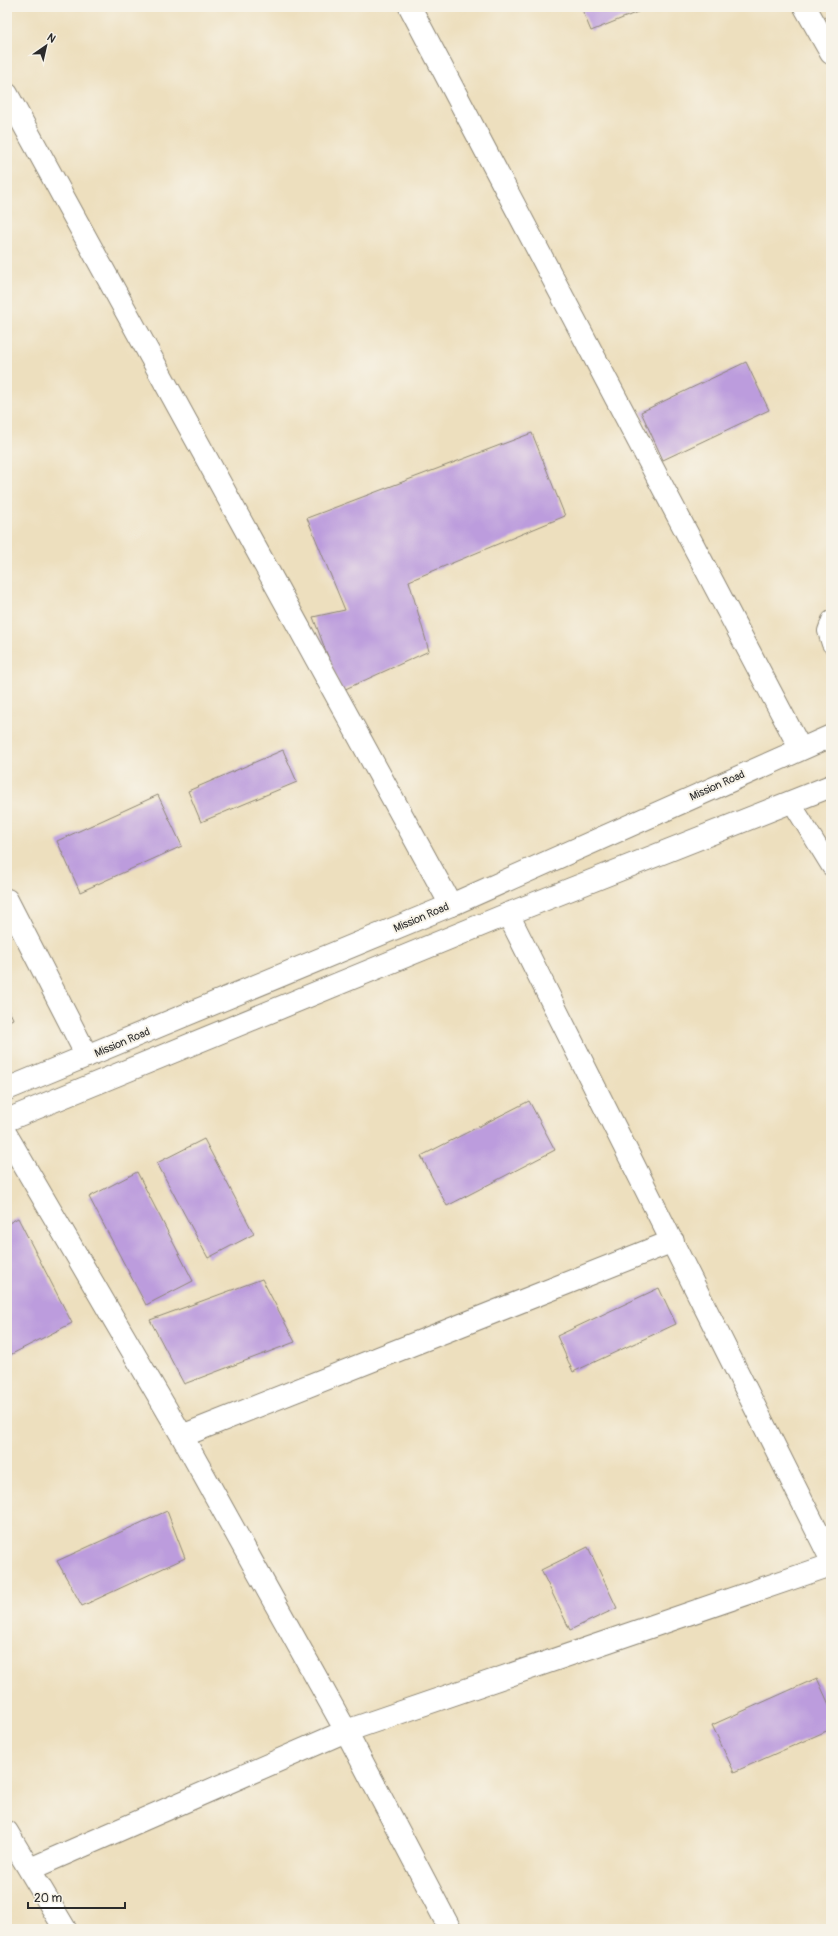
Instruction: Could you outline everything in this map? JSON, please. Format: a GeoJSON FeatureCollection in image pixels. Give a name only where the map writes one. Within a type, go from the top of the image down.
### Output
{"type":"FeatureCollection","features":[{"type":"Feature","properties":{"kind":"street"},"geometry":{"type":"LineString","coordinates":[[410,7],[800,748]]}},
{"type":"Feature","properties":{"kind":"street"},"geometry":{"type":"LineString","coordinates":[[806,7],[831,53]]}},
{"type":"Feature","properties":{"kind":"street"},"geometry":{"type":"LineString","coordinates":[[7,94],[451,905]]}},
{"type":"Feature","properties":{"kind":"street","name":"Mission Road"},"geometry":{"type":"LineString","coordinates":[[7,1089],[451,905],[800,748],[831,736]]}},
{"type":"Feature","properties":{"kind":"street"},"geometry":{"type":"LineString","coordinates":[[7,1120],[508,914],[831,786]]}},
{"type":"Feature","properties":{"kind":"street"},"geometry":{"type":"LineString","coordinates":[[7,900],[86,1056]]}},
{"type":"Feature","properties":{"kind":"street"},"geometry":{"type":"LineString","coordinates":[[508,914],[831,1559]]}},
{"type":"Feature","properties":{"kind":"street"},"geometry":{"type":"LineString","coordinates":[[7,1136],[182,1436],[346,1731],[450,1929]]}},
{"type":"Feature","properties":{"kind":"street"},"geometry":{"type":"LineString","coordinates":[[182,1436],[673,1241]]}},
{"type":"Feature","properties":{"kind":"street"},"geometry":{"type":"LineString","coordinates":[[30,1869],[346,1731],[831,1565]]}},
{"type":"Feature","properties":{"kind":"street"},"geometry":{"type":"LineString","coordinates":[[7,1832],[66,1929]]}},
{"type":"Feature","properties":{"kind":"lane"},"geometry":{"type":"LineString","coordinates":[[831,620],[827,631],[831,644]]}},
{"type":"Feature","properties":{"kind":"lane"},"geometry":{"type":"LineString","coordinates":[[791,802],[831,867]]}},
{"type":"Feature","properties":{"kind":"building"},"geometry":{"type":"Polygon","coordinates":[[[581,7],[650,7],[591,31],[581,7]]]}},
{"type":"Feature","properties":{"kind":"building"},"geometry":{"type":"Polygon","coordinates":[[[746,362],[769,410],[663,460],[641,412],[746,362]]]}},
{"type":"Feature","properties":{"kind":"building"},"geometry":{"type":"Polygon","coordinates":[[[532,433],[565,516],[409,581],[429,651],[341,691],[313,617],[345,610],[307,518],[532,433]]]}},
{"type":"Feature","properties":{"kind":"building"},"geometry":{"type":"Polygon","coordinates":[[[283,750],[297,782],[201,822],[188,791],[283,750]]]}},
{"type":"Feature","properties":{"kind":"building"},"geometry":{"type":"Polygon","coordinates":[[[158,795],[182,846],[80,892],[57,841],[158,795]]]}},
{"type":"Feature","properties":{"kind":"building"},"geometry":{"type":"Polygon","coordinates":[[[7,1005],[13,1019],[7,1022],[7,1005]]]}},
{"type":"Feature","properties":{"kind":"building"},"geometry":{"type":"Polygon","coordinates":[[[529,1101],[555,1150],[447,1206],[421,1156],[529,1101]]]}},
{"type":"Feature","properties":{"kind":"building"},"geometry":{"type":"Polygon","coordinates":[[[204,1139],[254,1234],[208,1258],[157,1163],[204,1139]]]}},
{"type":"Feature","properties":{"kind":"building"},"geometry":{"type":"Polygon","coordinates":[[[137,1172],[193,1281],[146,1305],[89,1197],[137,1172]]]}},
{"type":"Feature","properties":{"kind":"building"},"geometry":{"type":"Polygon","coordinates":[[[18,1218],[72,1323],[8,1356],[7,1224],[18,1218]]]}},
{"type":"Feature","properties":{"kind":"building"},"geometry":{"type":"Polygon","coordinates":[[[262,1279],[295,1342],[184,1384],[150,1320],[262,1279]]]}},
{"type":"Feature","properties":{"kind":"building"},"geometry":{"type":"Polygon","coordinates":[[[659,1288],[676,1324],[573,1372],[557,1336],[659,1288]]]}},
{"type":"Feature","properties":{"kind":"building"},"geometry":{"type":"Polygon","coordinates":[[[167,1511],[185,1558],[82,1606],[57,1561],[167,1511]]]}},
{"type":"Feature","properties":{"kind":"building"},"geometry":{"type":"Polygon","coordinates":[[[588,1547],[617,1608],[570,1630],[541,1570],[588,1547]]]}},
{"type":"Feature","properties":{"kind":"building"},"geometry":{"type":"Polygon","coordinates":[[[817,1678],[831,1709],[831,1729],[734,1772],[712,1725],[817,1678]]]}}]}
